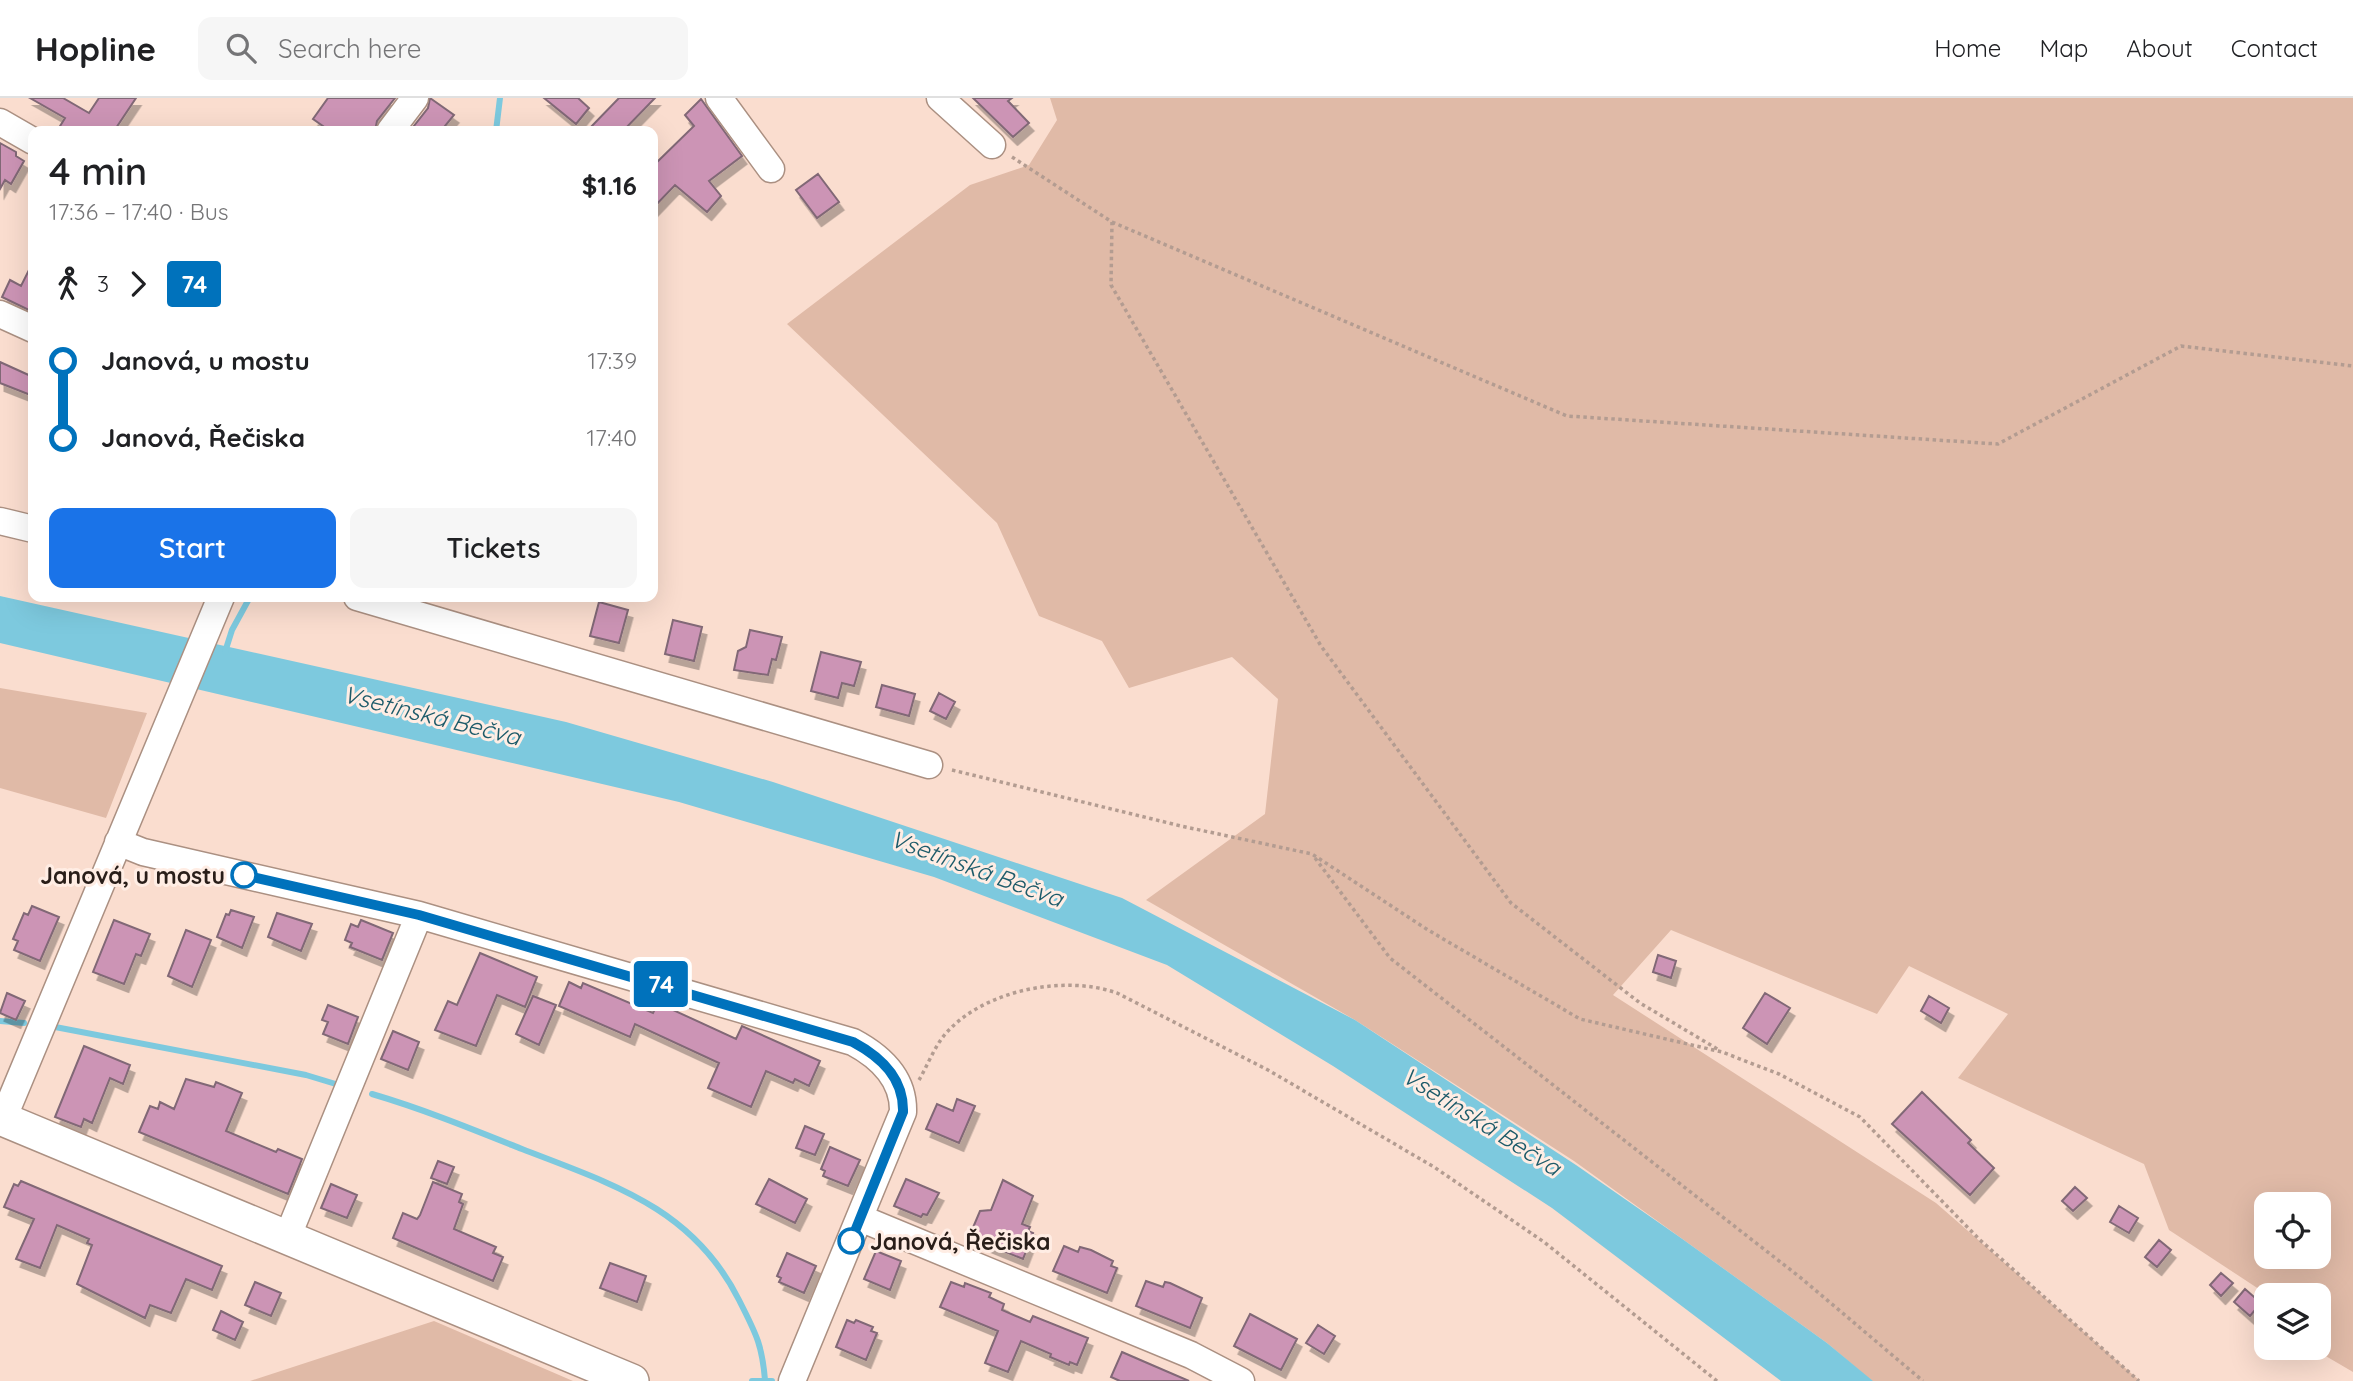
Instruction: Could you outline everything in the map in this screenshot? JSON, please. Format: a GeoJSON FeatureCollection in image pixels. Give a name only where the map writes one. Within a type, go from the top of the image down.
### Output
{"type":"FeatureCollection","features":[{"type":"Feature","properties":{"kind":"main road"},"geometry":{"type":"LineString","coordinates":[[1,1118],[632,1381]]}},
{"type":"Feature","properties":{"kind":"street"},"geometry":{"type":"LineString","coordinates":[[394,126],[415,98]]}},
{"type":"Feature","properties":{"kind":"street"},"geometry":{"type":"LineString","coordinates":[[719,98],[771,169]]}},
{"type":"Feature","properties":{"kind":"street"},"geometry":{"type":"LineString","coordinates":[[940,98],[992,145]]}},
{"type":"Feature","properties":{"kind":"street"},"geometry":{"type":"LineString","coordinates":[[0,122],[28,138]]}},
{"type":"Feature","properties":{"kind":"street"},"geometry":{"type":"LineString","coordinates":[[0,314],[28,327]]}},
{"type":"Feature","properties":{"kind":"street"},"geometry":{"type":"LineString","coordinates":[[0,521],[28,528]]}},
{"type":"Feature","properties":{"kind":"street"},"geometry":{"type":"LineString","coordinates":[[1,1118],[219,602]]}},
{"type":"Feature","properties":{"kind":"street"},"geometry":{"type":"LineString","coordinates":[[374,602],[929,765]]}},
{"type":"Feature","properties":{"kind":"street"},"geometry":{"type":"LineString","coordinates":[[121,835],[143,852],[419,915],[853,1042],[868,1050],[890,1070],[904,1096],[899,1126],[792,1381]]}},
{"type":"Feature","properties":{"kind":"street"},"geometry":{"type":"LineString","coordinates":[[287,1238],[419,915]]}},
{"type":"Feature","properties":{"kind":"street"},"geometry":{"type":"LineString","coordinates":[[860,1218],[1191,1355],[1241,1381]]}},
{"type":"Feature","properties":{"kind":"path"},"geometry":{"type":"LineString","coordinates":[[992,145],[1112,222],[1567,416],[1998,444],[2181,346],[2353,366]]}},
{"type":"Feature","properties":{"kind":"path"},"geometry":{"type":"LineString","coordinates":[[1112,222],[1111,285],[1321,646],[1511,903],[1640,1003],[1722,1052]]}},
{"type":"Feature","properties":{"kind":"path"},"geometry":{"type":"LineString","coordinates":[[929,765],[1181,826],[1312,853],[1428,930],[1580,1019],[1722,1052],[1779,1074],[1860,1117],[1980,1240],[2139,1381]]}},
{"type":"Feature","properties":{"kind":"path"},"geometry":{"type":"LineString","coordinates":[[1312,853],[1390,958],[1801,1278],[1923,1381]]}},
{"type":"Feature","properties":{"kind":"path"},"geometry":{"type":"LineString","coordinates":[[904,1096],[918,1082],[949,1029],[966,1015],[1003,998],[1032,989],[1069,985],[1097,986],[1135,1000],[1257,1064],[1434,1167],[1544,1242],[1717,1381]]}},
{"type":"Feature","properties":{"kind":"shaded area"},"geometry":{"type":"Polygon","coordinates":[[[1050,98],[2353,98],[2353,1372],[2331,1359],[2331,1283],[2254,1283],[2254,1286],[2169,1230],[2144,1164],[1958,1078],[2008,1014],[1909,966],[1877,1014],[1671,930],[1613,995],[1936,1203],[2140,1381],[1872,1381],[1827,1343],[1574,1161],[1355,1020],[1146,900],[1265,814],[1278,699],[1232,657],[1129,688],[1102,641],[1039,616],[997,523],[787,324],[970,185],[1029,165],[1057,120],[1050,98]]]}},
{"type":"Feature","properties":{"kind":"shaded area"},"geometry":{"type":"Polygon","coordinates":[[[0,688],[147,713],[106,818],[0,788],[0,688]]]}},
{"type":"Feature","properties":{"kind":"shaded area"},"geometry":{"type":"Polygon","coordinates":[[[434,1321],[573,1381],[250,1381],[434,1321]]]}},
{"type":"Feature","properties":{"kind":"water","name":"Vsetínská Bečva"},"geometry":{"type":"Polygon","coordinates":[[[0,596],[566,722],[773,782],[1122,898],[1355,1020],[1576,1165],[1681,1238],[1827,1343],[1873,1381],[1781,1381],[1552,1208],[1333,1066],[1167,965],[934,877],[679,802],[0,643],[0,596]]]}},
{"type":"Feature","properties":{"kind":"building"},"geometry":{"type":"Polygon","coordinates":[[[30,98],[63,98],[89,113],[99,98],[136,98],[117,126],[60,126],[65,118],[30,98]]]}},
{"type":"Feature","properties":{"kind":"building"},"geometry":{"type":"Polygon","coordinates":[[[328,98],[395,98],[376,126],[323,126],[313,119],[328,98]]]}},
{"type":"Feature","properties":{"kind":"building"},"geometry":{"type":"Polygon","coordinates":[[[430,98],[454,115],[445,126],[414,126],[428,108],[430,98]]]}},
{"type":"Feature","properties":{"kind":"building"},"geometry":{"type":"Polygon","coordinates":[[[544,98],[578,98],[589,108],[576,124],[544,98]]]}},
{"type":"Feature","properties":{"kind":"building"},"geometry":{"type":"Polygon","coordinates":[[[619,98],[655,98],[628,126],[592,126],[619,98]]]}},
{"type":"Feature","properties":{"kind":"building"},"geometry":{"type":"Polygon","coordinates":[[[973,98],[1012,98],[1008,101],[1029,123],[1013,137],[973,98]]]}},
{"type":"Feature","properties":{"kind":"building"},"geometry":{"type":"Polygon","coordinates":[[[701,99],[742,156],[709,181],[721,196],[707,212],[675,185],[658,203],[658,161],[694,126],[685,115],[701,99]]]}},
{"type":"Feature","properties":{"kind":"building"},"geometry":{"type":"Polygon","coordinates":[[[0,143],[16,152],[16,156],[24,161],[11,184],[5,180],[0,189],[0,143]]]}},
{"type":"Feature","properties":{"kind":"building"},"geometry":{"type":"Polygon","coordinates":[[[818,174],[839,202],[817,218],[796,190],[818,174]]]}},
{"type":"Feature","properties":{"kind":"building"},"geometry":{"type":"Polygon","coordinates":[[[28,272],[28,310],[2,297],[10,280],[21,286],[28,272]]]}},
{"type":"Feature","properties":{"kind":"building"},"geometry":{"type":"Polygon","coordinates":[[[0,362],[28,375],[28,394],[0,383],[0,362]]]}},
{"type":"Feature","properties":{"kind":"building"},"geometry":{"type":"Polygon","coordinates":[[[599,602],[628,610],[619,643],[590,636],[599,602]]]}},
{"type":"Feature","properties":{"kind":"building"},"geometry":{"type":"Polygon","coordinates":[[[673,620],[702,627],[694,661],[665,654],[673,620]]]}},
{"type":"Feature","properties":{"kind":"building"},"geometry":{"type":"Polygon","coordinates":[[[750,630],[782,637],[776,660],[772,659],[768,675],[734,670],[738,651],[746,647],[750,630]]]}},
{"type":"Feature","properties":{"kind":"building"},"geometry":{"type":"Polygon","coordinates":[[[821,652],[861,662],[854,686],[842,683],[838,698],[811,691],[821,652]]]}},
{"type":"Feature","properties":{"kind":"building"},"geometry":{"type":"Polygon","coordinates":[[[882,685],[915,694],[909,716],[876,707],[882,685]]]}},
{"type":"Feature","properties":{"kind":"building"},"geometry":{"type":"Polygon","coordinates":[[[939,693],[955,702],[946,719],[930,711],[939,693]]]}},
{"type":"Feature","properties":{"kind":"building"},"geometry":{"type":"Polygon","coordinates":[[[32,906],[59,917],[40,961],[14,950],[18,941],[13,939],[24,913],[28,915],[32,906]]]}},
{"type":"Feature","properties":{"kind":"building"},"geometry":{"type":"Polygon","coordinates":[[[231,910],[254,917],[242,948],[217,937],[226,914],[229,915],[231,910]]]}},
{"type":"Feature","properties":{"kind":"building"},"geometry":{"type":"Polygon","coordinates":[[[277,913],[312,924],[301,951],[268,937],[277,913]]]}},
{"type":"Feature","properties":{"kind":"building"},"geometry":{"type":"Polygon","coordinates":[[[114,920],[150,934],[141,956],[136,954],[124,984],[93,972],[114,920]]]}},
{"type":"Feature","properties":{"kind":"building"},"geometry":{"type":"Polygon","coordinates":[[[361,920],[393,933],[382,960],[350,947],[352,943],[345,940],[351,924],[358,927],[361,920]]]}},
{"type":"Feature","properties":{"kind":"building"},"geometry":{"type":"Polygon","coordinates":[[[186,930],[211,940],[192,987],[168,976],[186,930]]]}},
{"type":"Feature","properties":{"kind":"building"},"geometry":{"type":"Polygon","coordinates":[[[480,953],[537,977],[525,1007],[497,995],[476,1046],[435,1030],[448,1001],[457,1005],[480,953]]]}},
{"type":"Feature","properties":{"kind":"building"},"geometry":{"type":"Polygon","coordinates":[[[1658,955],[1676,961],[1671,978],[1653,972],[1658,955]]]}},
{"type":"Feature","properties":{"kind":"building"},"geometry":{"type":"Polygon","coordinates":[[[569,982],[581,988],[583,983],[653,1013],[658,1003],[736,1039],[742,1026],[820,1061],[809,1086],[795,1079],[793,1083],[766,1071],[751,1107],[708,1088],[719,1063],[635,1024],[630,1037],[559,1006],[569,982]]]}},
{"type":"Feature","properties":{"kind":"building"},"geometry":{"type":"Polygon","coordinates":[[[7,993],[25,1001],[16,1020],[0,1013],[7,993]]]}},
{"type":"Feature","properties":{"kind":"building"},"geometry":{"type":"Polygon","coordinates":[[[1765,993],[1790,1008],[1767,1044],[1743,1028],[1765,993]]]}},
{"type":"Feature","properties":{"kind":"building"},"geometry":{"type":"Polygon","coordinates":[[[533,996],[556,1005],[539,1045],[516,1034],[533,996]]]}},
{"type":"Feature","properties":{"kind":"building"},"geometry":{"type":"Polygon","coordinates":[[[1929,996],[1949,1008],[1941,1023],[1921,1011],[1929,996]]]}},
{"type":"Feature","properties":{"kind":"building"},"geometry":{"type":"Polygon","coordinates":[[[328,1005],[358,1017],[348,1044],[323,1034],[328,1022],[322,1020],[328,1005]]]}},
{"type":"Feature","properties":{"kind":"building"},"geometry":{"type":"Polygon","coordinates":[[[393,1031],[419,1042],[408,1070],[381,1059],[393,1031]]]}},
{"type":"Feature","properties":{"kind":"building"},"geometry":{"type":"Polygon","coordinates":[[[84,1046],[130,1065],[123,1084],[110,1078],[92,1123],[84,1119],[81,1127],[55,1117],[84,1046]]]}},
{"type":"Feature","properties":{"kind":"building"},"geometry":{"type":"Polygon","coordinates":[[[186,1079],[214,1087],[216,1082],[242,1093],[226,1131],[276,1152],[278,1149],[302,1159],[288,1194],[139,1132],[150,1106],[158,1109],[160,1102],[174,1109],[186,1079]]]}},
{"type":"Feature","properties":{"kind":"building"},"geometry":{"type":"Polygon","coordinates":[[[1922,1092],[1971,1140],[1968,1143],[1994,1168],[1970,1195],[1892,1124],[1922,1092]]]}},
{"type":"Feature","properties":{"kind":"building"},"geometry":{"type":"Polygon","coordinates":[[[957,1099],[975,1106],[959,1143],[926,1129],[937,1104],[953,1111],[957,1099]]]}},
{"type":"Feature","properties":{"kind":"building"},"geometry":{"type":"Polygon","coordinates":[[[805,1126],[824,1134],[815,1155],[796,1148],[805,1126]]]}},
{"type":"Feature","properties":{"kind":"building"},"geometry":{"type":"Polygon","coordinates":[[[830,1147],[860,1160],[848,1186],[823,1176],[825,1171],[821,1169],[830,1147]]]}},
{"type":"Feature","properties":{"kind":"building"},"geometry":{"type":"Polygon","coordinates":[[[438,1161],[454,1167],[447,1184],[431,1178],[438,1161]]]}},
{"type":"Feature","properties":{"kind":"building"},"geometry":{"type":"Polygon","coordinates":[[[769,1179],[807,1199],[795,1223],[756,1204],[769,1179]]]}},
{"type":"Feature","properties":{"kind":"building"},"geometry":{"type":"Polygon","coordinates":[[[906,1179],[939,1193],[927,1215],[923,1214],[921,1217],[894,1206],[906,1179]]]}},
{"type":"Feature","properties":{"kind":"building"},"geometry":{"type":"Polygon","coordinates":[[[1003,1180],[1033,1196],[1022,1224],[1030,1227],[1028,1231],[1033,1233],[1023,1259],[969,1237],[980,1211],[991,1210],[1003,1180]]]}},
{"type":"Feature","properties":{"kind":"building"},"geometry":{"type":"Polygon","coordinates":[[[21,1181],[222,1266],[212,1290],[186,1279],[171,1313],[150,1305],[145,1318],[77,1284],[92,1245],[87,1243],[89,1239],[57,1225],[40,1268],[16,1259],[34,1219],[4,1207],[14,1184],[18,1186],[21,1181]]]}},
{"type":"Feature","properties":{"kind":"building"},"geometry":{"type":"Polygon","coordinates":[[[433,1182],[462,1194],[459,1202],[463,1204],[454,1229],[496,1247],[493,1253],[503,1257],[493,1281],[393,1238],[403,1213],[417,1219],[420,1215],[433,1182]]]}},
{"type":"Feature","properties":{"kind":"building"},"geometry":{"type":"Polygon","coordinates":[[[331,1184],[357,1195],[347,1218],[321,1208],[331,1184]]]}},
{"type":"Feature","properties":{"kind":"building"},"geometry":{"type":"Polygon","coordinates":[[[2075,1187],[2087,1198],[2073,1211],[2062,1201],[2075,1187]]]}},
{"type":"Feature","properties":{"kind":"building"},"geometry":{"type":"Polygon","coordinates":[[[2119,1206],[2138,1218],[2129,1233],[2110,1222],[2119,1206]]]}},
{"type":"Feature","properties":{"kind":"building"},"geometry":{"type":"Polygon","coordinates":[[[2159,1240],[2171,1250],[2157,1267],[2145,1257],[2159,1240]]]}},
{"type":"Feature","properties":{"kind":"building"},"geometry":{"type":"Polygon","coordinates":[[[1064,1246],[1078,1252],[1080,1247],[1091,1250],[1113,1261],[1111,1266],[1117,1268],[1107,1293],[1053,1271],[1064,1246]]]}},
{"type":"Feature","properties":{"kind":"building"},"geometry":{"type":"Polygon","coordinates":[[[876,1251],[901,1261],[890,1290],[864,1279],[876,1251]]]}},
{"type":"Feature","properties":{"kind":"building"},"geometry":{"type":"Polygon","coordinates":[[[787,1253],[816,1266],[804,1293],[779,1282],[781,1278],[777,1276],[787,1253]]]}},
{"type":"Feature","properties":{"kind":"building"},"geometry":{"type":"Polygon","coordinates":[[[610,1263],[646,1276],[637,1302],[600,1288],[610,1263]]]}},
{"type":"Feature","properties":{"kind":"building"},"geometry":{"type":"Polygon","coordinates":[[[2221,1273],[2233,1283],[2221,1296],[2210,1285],[2221,1273]]]}},
{"type":"Feature","properties":{"kind":"building"},"geometry":{"type":"Polygon","coordinates":[[[1146,1281],[1163,1287],[1165,1282],[1170,1283],[1202,1298],[1190,1328],[1136,1306],[1146,1281]]]}},
{"type":"Feature","properties":{"kind":"building"},"geometry":{"type":"Polygon","coordinates":[[[255,1282],[281,1293],[271,1316],[245,1305],[255,1282]]]}},
{"type":"Feature","properties":{"kind":"building"},"geometry":{"type":"Polygon","coordinates":[[[951,1282],[964,1287],[965,1283],[991,1293],[989,1297],[1004,1304],[1002,1310],[1030,1322],[1033,1316],[1088,1338],[1077,1365],[1070,1362],[1069,1365],[1050,1357],[1051,1354],[1021,1341],[1008,1372],[985,1363],[998,1331],[940,1307],[951,1282]]]}},
{"type":"Feature","properties":{"kind":"building"},"geometry":{"type":"Polygon","coordinates":[[[2245,1289],[2254,1297],[2254,1311],[2250,1316],[2234,1302],[2245,1289]]]}},
{"type":"Feature","properties":{"kind":"building"},"geometry":{"type":"Polygon","coordinates":[[[221,1311],[243,1322],[235,1340],[213,1330],[221,1311]]]}},
{"type":"Feature","properties":{"kind":"building"},"geometry":{"type":"Polygon","coordinates":[[[1250,1314],[1297,1339],[1281,1370],[1234,1346],[1250,1314]]]}},
{"type":"Feature","properties":{"kind":"building"},"geometry":{"type":"Polygon","coordinates":[[[847,1320],[854,1323],[856,1320],[873,1327],[871,1331],[877,1333],[866,1360],[836,1347],[847,1320]]]}},
{"type":"Feature","properties":{"kind":"building"},"geometry":{"type":"Polygon","coordinates":[[[1318,1325],[1335,1336],[1324,1354],[1306,1343],[1318,1325]]]}},
{"type":"Feature","properties":{"kind":"building"},"geometry":{"type":"Polygon","coordinates":[[[1122,1352],[1189,1381],[1120,1381],[1111,1377],[1122,1352]]]}},
{"type":"Feature","properties":{"kind":"waterway"},"geometry":{"type":"LineString","coordinates":[[497,126],[500,98]]}},
{"type":"Feature","properties":{"kind":"waterway"},"geometry":{"type":"LineString","coordinates":[[225,652],[232,630],[247,602]]}},
{"type":"Feature","properties":{"kind":"waterway"},"geometry":{"type":"LineString","coordinates":[[0,1021],[24,1023]]}},
{"type":"Feature","properties":{"kind":"waterway"},"geometry":{"type":"LineString","coordinates":[[50,1026],[306,1075],[339,1085]]}},
{"type":"Feature","properties":{"kind":"waterway"},"geometry":{"type":"LineString","coordinates":[[372,1094],[587,1174],[647,1203],[674,1221],[698,1243],[720,1269],[739,1300],[757,1338],[765,1380]]}},
{"type":"Feature","properties":{"kind":"waterway"},"geometry":{"type":"LineString","coordinates":[[752,1381],[772,1381]]}},
{"type":"Feature","properties":{"kind":"bus line","name":"74"},"geometry":{"type":"LineString","coordinates":[[244,875],[419,915],[658,982],[853,1042],[868,1050],[890,1070],[897,1081],[904,1096],[903,1112],[851,1241]]}},
{"type":"Feature","properties":{"kind":"place","name":"Janová, u mostu"},"geometry":{"type":"Point","coordinates":[244,875]}},
{"type":"Feature","properties":{"kind":"place","name":"Janová, Řečiska"},"geometry":{"type":"Point","coordinates":[851,1241]}}]}
